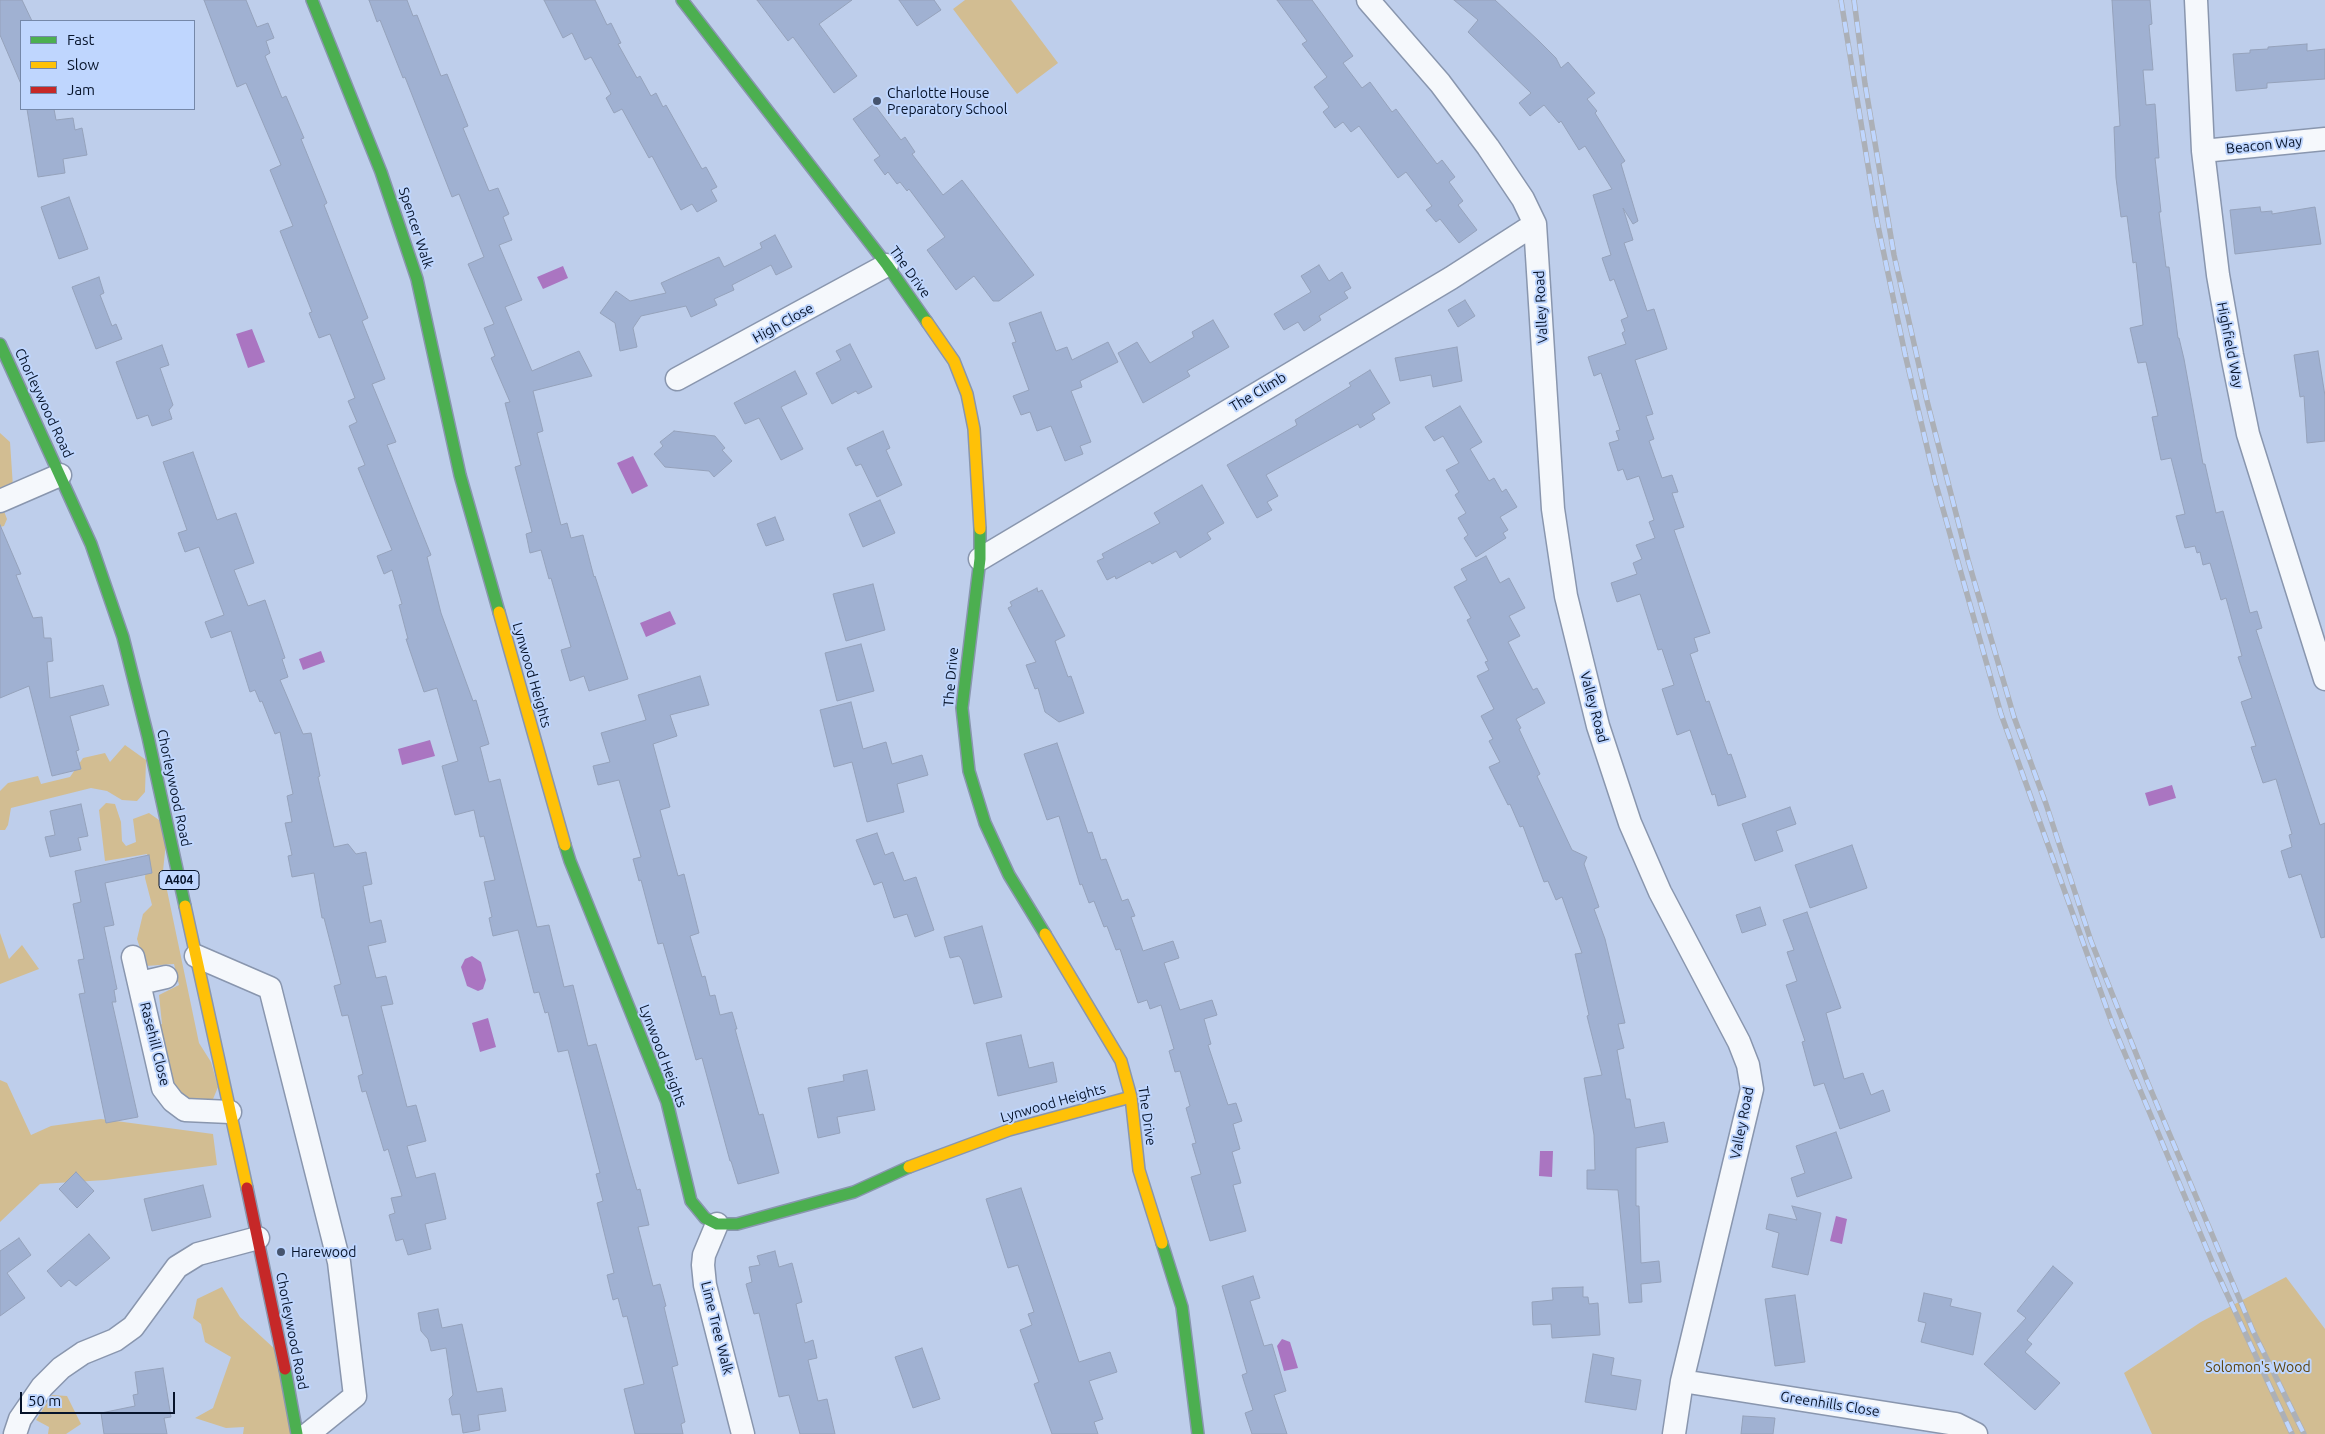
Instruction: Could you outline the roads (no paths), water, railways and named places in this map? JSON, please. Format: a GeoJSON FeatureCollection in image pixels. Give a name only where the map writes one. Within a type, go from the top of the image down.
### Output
{"type":"FeatureCollection","features":[{"type":"Feature","properties":{"kind":"street","name":"Spencer Walk"},"geometry":{"type":"LineString","coordinates":[[312,0],[381,172],[417,279],[460,476]]}},
{"type":"Feature","properties":{"kind":"street","name":"The Drive"},"geometry":{"type":"LineString","coordinates":[[682,0],[887,265],[954,361],[967,394],[974,429],[980,507],[980,558],[962,708],[969,771],[984,823],[1009,875],[1121,1060],[1131,1097],[1139,1170],[1182,1307],[1198,1434]]}},
{"type":"Feature","properties":{"kind":"street","name":"Valley Road"},"geometry":{"type":"LineString","coordinates":[[1368,0],[1440,83],[1477,132],[1523,198],[1535,224],[1553,509],[1566,596],[1598,726],[1630,823],[1660,892],[1738,1042],[1748,1065],[1752,1089],[1682,1381],[1674,1434]]}},
{"type":"Feature","properties":{"kind":"street","name":"Highfield Way"},"geometry":{"type":"LineString","coordinates":[[2196,0],[2203,152],[2218,275],[2248,434],[2325,679]]}},
{"type":"Feature","properties":{"kind":"street","name":"Beacon Way"},"geometry":{"type":"LineString","coordinates":[[2203,152],[2325,139]]}},
{"type":"Feature","properties":{"kind":"street","name":"The Climb"},"geometry":{"type":"LineString","coordinates":[[980,558],[1442,283],[1535,224]]}},
{"type":"Feature","properties":{"kind":"street","name":"High Close"},"geometry":{"type":"LineString","coordinates":[[677,379],[887,265]]}},
{"type":"Feature","properties":{"kind":"street","name":"Chorleywood Road"},"geometry":{"type":"LineString","coordinates":[[0,344],[91,544],[123,637],[148,737],[272,1302],[297,1434]]}},
{"type":"Feature","properties":{"kind":"street"},"geometry":{"type":"LineString","coordinates":[[0,501],[60,476]]}},
{"type":"Feature","properties":{"kind":"street","name":"Lynwood Heights"},"geometry":{"type":"LineString","coordinates":[[460,476],[570,861],[667,1102],[691,1201],[705,1218],[718,1224],[737,1224],[854,1192],[921,1161],[1009,1130],[1131,1097]]}},
{"type":"Feature","properties":{"kind":"street"},"geometry":{"type":"LineString","coordinates":[[196,956],[270,988],[339,1262],[355,1396],[308,1434]]}},
{"type":"Feature","properties":{"kind":"street","name":"Rasehill Close"},"geometry":{"type":"LineString","coordinates":[[133,957],[163,1088],[172,1101],[185,1110],[230,1112]]}},
{"type":"Feature","properties":{"kind":"street"},"geometry":{"type":"LineString","coordinates":[[140,983],[166,977]]}},
{"type":"Feature","properties":{"kind":"street","name":"Lime Tree Walk"},"geometry":{"type":"LineString","coordinates":[[718,1224],[704,1255],[704,1278],[744,1434]]}},
{"type":"Feature","properties":{"kind":"street"},"geometry":{"type":"LineString","coordinates":[[15,1434],[20,1419],[42,1387],[61,1368],[83,1353],[115,1340],[133,1327],[177,1267],[198,1254],[258,1238]]}},
{"type":"Feature","properties":{"kind":"street","name":"Greenhills Close"},"geometry":{"type":"LineString","coordinates":[[1682,1381],[1956,1424],[1976,1434]]}},
{"type":"Feature","properties":{"kind":"railway"},"geometry":{"type":"LineString","coordinates":[[1841,0],[1877,221],[1905,354],[1935,481],[2001,714],[2112,1023],[2214,1266],[2292,1434]]}},
{"type":"Feature","properties":{"kind":"railway"},"geometry":{"type":"LineString","coordinates":[[1854,0],[1865,84],[1894,255],[1927,401],[1968,560],[2014,717],[2046,804],[2091,941],[2147,1081],[2253,1331],[2304,1434]]}},
{"type":"Feature","properties":{"kind":"place","name":"Charlotte House Preparatory School"},"geometry":{"type":"Point","coordinates":[877,101]}},
{"type":"Feature","properties":{"kind":"place","name":"Harewood"},"geometry":{"type":"Point","coordinates":[281,1252]}},
{"type":"Feature","properties":{"kind":"park label","name":"Solomon's Wood"},"geometry":{"type":"Point","coordinates":[2258,1367]}}]}
